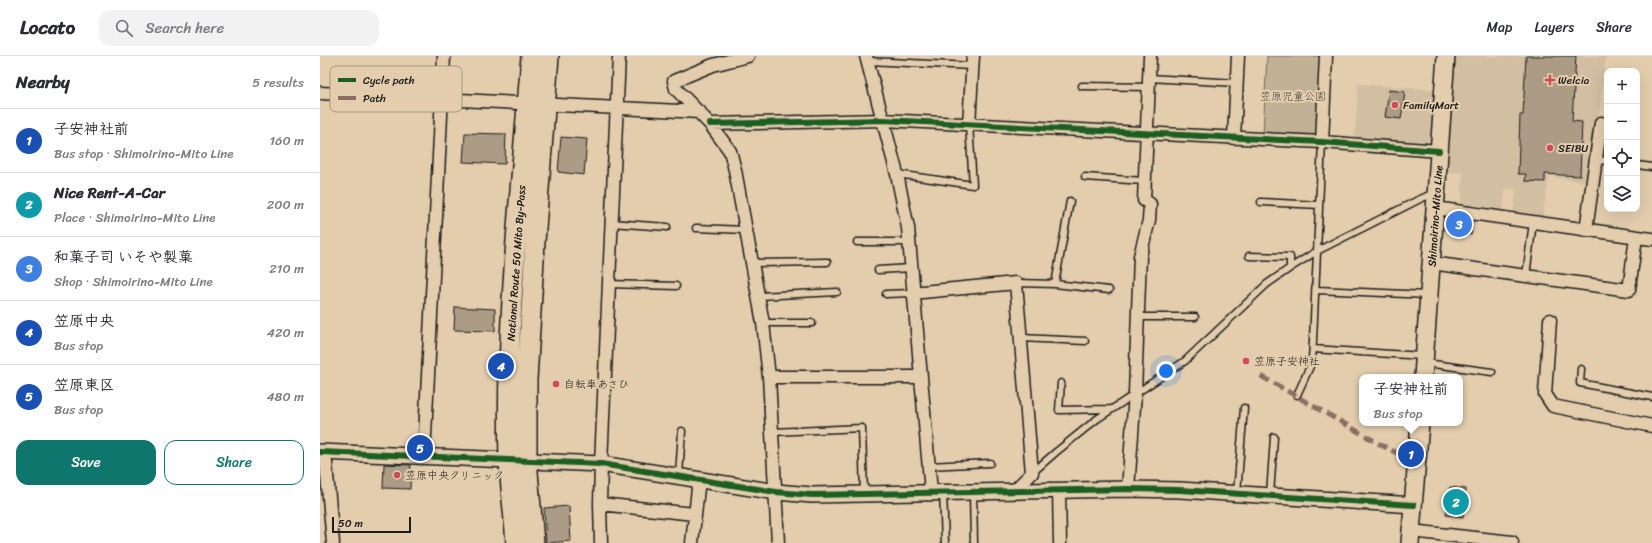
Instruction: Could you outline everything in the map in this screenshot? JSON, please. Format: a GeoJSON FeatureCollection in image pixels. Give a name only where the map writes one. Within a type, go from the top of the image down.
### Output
{"type":"FeatureCollection","features":[{"type":"Feature","properties":{"kind":"highway","name":"National Route 50 Mito By-Pass"},"geometry":{"type":"LineString","coordinates":[[516,543],[518,460],[527,380],[529,332],[536,104],[531,56]]}},
{"type":"Feature","properties":{"kind":"highway","name":"National Route 50 Mito By-Pass"},"geometry":{"type":"LineString","coordinates":[[536,104],[549,56]]}},
{"type":"Feature","properties":{"kind":"highway","name":"National Route 50 Mito By-Pass"},"geometry":{"type":"LineString","coordinates":[[518,460],[534,543]]}},
{"type":"Feature","properties":{"kind":"main road","name":"Shimoirino-Mito Line"},"geometry":{"type":"LineString","coordinates":[[1424,365],[1446,56]]}},
{"type":"Feature","properties":{"kind":"main road"},"geometry":{"type":"LineString","coordinates":[[1411,537],[1420,426]]}},
{"type":"Feature","properties":{"kind":"street"},"geometry":{"type":"LineString","coordinates":[[444,56],[444,66]]}},
{"type":"Feature","properties":{"kind":"street"},"geometry":{"type":"LineString","coordinates":[[601,543],[601,464],[611,223],[620,56]]}},
{"type":"Feature","properties":{"kind":"street"},"geometry":{"type":"LineString","coordinates":[[748,56],[713,65],[674,81],[676,89],[700,112],[730,151],[735,170],[763,323],[769,377],[778,543]]}},
{"type":"Feature","properties":{"kind":"street"},"geometry":{"type":"LineString","coordinates":[[1128,489],[1135,394],[1140,256],[1149,220],[1150,204],[1144,200],[1144,181],[1150,56]]}},
{"type":"Feature","properties":{"kind":"street"},"geometry":{"type":"LineString","coordinates":[[1234,138],[1238,56]]}},
{"type":"Feature","properties":{"kind":"street"},"geometry":{"type":"LineString","coordinates":[[1322,142],[1326,56]]}},
{"type":"Feature","properties":{"kind":"street"},"geometry":{"type":"LineString","coordinates":[[867,58],[897,174],[908,228],[912,293],[921,377],[928,466],[937,492]]}},
{"type":"Feature","properties":{"kind":"street"},"geometry":{"type":"LineString","coordinates":[[969,125],[973,61]]}},
{"type":"Feature","properties":{"kind":"street"},"geometry":{"type":"LineString","coordinates":[[320,93],[330,94]]}},
{"type":"Feature","properties":{"kind":"street"},"geometry":{"type":"LineString","coordinates":[[462,101],[700,112]]}},
{"type":"Feature","properties":{"kind":"street"},"geometry":{"type":"LineString","coordinates":[[424,455],[441,112]]}},
{"type":"Feature","properties":{"kind":"street"},"geometry":{"type":"LineString","coordinates":[[710,124],[883,120],[1322,142],[1439,151]]}},
{"type":"Feature","properties":{"kind":"street"},"geometry":{"type":"LineString","coordinates":[[1586,230],[1602,160],[1601,123]]}},
{"type":"Feature","properties":{"kind":"street"},"geometry":{"type":"LineString","coordinates":[[1436,200],[1533,222],[1652,239]]}},
{"type":"Feature","properties":{"kind":"street"},"geometry":{"type":"LineString","coordinates":[[1432,263],[1629,290],[1636,237]]}},
{"type":"Feature","properties":{"kind":"street"},"geometry":{"type":"LineString","coordinates":[[912,293],[1016,283],[1032,473],[1014,491]]}},
{"type":"Feature","properties":{"kind":"street"},"geometry":{"type":"LineString","coordinates":[[1550,320],[1545,394],[1554,406],[1652,426]]}},
{"type":"Feature","properties":{"kind":"street"},"geometry":{"type":"LineString","coordinates":[[769,377],[921,377]]}},
{"type":"Feature","properties":{"kind":"street"},"geometry":{"type":"LineString","coordinates":[[333,543],[322,452],[424,455],[601,464],[679,475],[776,492],[812,494],[1128,489],[1180,490],[1237,495],[1414,505]]}},
{"type":"Feature","properties":{"kind":"street"},"geometry":{"type":"LineString","coordinates":[[692,543],[694,514],[700,479]]}},
{"type":"Feature","properties":{"kind":"street"},"geometry":{"type":"LineString","coordinates":[[1059,491],[1060,543]]}},
{"type":"Feature","properties":{"kind":"street"},"geometry":{"type":"LineString","coordinates":[[600,504],[694,514]]}},
{"type":"Feature","properties":{"kind":"street"},"geometry":{"type":"LineString","coordinates":[[1411,537],[1512,542]]}},
{"type":"Feature","properties":{"kind":"lane"},"geometry":{"type":"LineString","coordinates":[[867,58],[973,61]]}},
{"type":"Feature","properties":{"kind":"lane"},"geometry":{"type":"LineString","coordinates":[[1082,86],[1149,82],[1237,83]]}},
{"type":"Feature","properties":{"kind":"lane"},"geometry":{"type":"LineString","coordinates":[[897,174],[973,185],[969,125]]}},
{"type":"Feature","properties":{"kind":"lane"},"geometry":{"type":"LineString","coordinates":[[1297,395],[1312,362],[1317,290],[1317,251],[1322,142]]}},
{"type":"Feature","properties":{"kind":"lane"},"geometry":{"type":"LineString","coordinates":[[1640,165],[1652,167]]}},
{"type":"Feature","properties":{"kind":"lane"},"geometry":{"type":"LineString","coordinates":[[1085,177],[1144,181]]}},
{"type":"Feature","properties":{"kind":"lane"},"geometry":{"type":"LineString","coordinates":[[1032,473],[1056,452],[1112,409],[1185,361],[1268,284],[1290,268],[1317,251],[1418,200],[1436,200]]}},
{"type":"Feature","properties":{"kind":"lane"},"geometry":{"type":"LineString","coordinates":[[1055,284],[1070,201]]}},
{"type":"Feature","properties":{"kind":"lane"},"geometry":{"type":"LineString","coordinates":[[1261,202],[1319,205]]}},
{"type":"Feature","properties":{"kind":"lane"},"geometry":{"type":"LineString","coordinates":[[1526,276],[1533,222]]}},
{"type":"Feature","properties":{"kind":"lane"},"geometry":{"type":"LineString","coordinates":[[611,223],[667,227]]}},
{"type":"Feature","properties":{"kind":"lane"},"geometry":{"type":"LineString","coordinates":[[696,228],[746,230]]}},
{"type":"Feature","properties":{"kind":"lane"},"geometry":{"type":"LineString","coordinates":[[857,242],[908,242]]}},
{"type":"Feature","properties":{"kind":"lane"},"geometry":{"type":"LineString","coordinates":[[1249,256],[1290,257],[1290,268]]}},
{"type":"Feature","properties":{"kind":"lane"},"geometry":{"type":"LineString","coordinates":[[752,263],[827,262]]}},
{"type":"Feature","properties":{"kind":"lane"},"geometry":{"type":"LineString","coordinates":[[878,270],[911,268]]}},
{"type":"Feature","properties":{"kind":"lane"},"geometry":{"type":"LineString","coordinates":[[1016,283],[1055,284],[1110,290]]}},
{"type":"Feature","properties":{"kind":"lane"},"geometry":{"type":"LineString","coordinates":[[609,284],[676,286]]}},
{"type":"Feature","properties":{"kind":"lane"},"geometry":{"type":"LineString","coordinates":[[1317,290],[1429,295]]}},
{"type":"Feature","properties":{"kind":"lane"},"geometry":{"type":"LineString","coordinates":[[759,296],[837,292]]}},
{"type":"Feature","properties":{"kind":"lane"},"geometry":{"type":"LineString","coordinates":[[886,294],[912,293]]}},
{"type":"Feature","properties":{"kind":"lane"},"geometry":{"type":"LineString","coordinates":[[1138,317],[1195,317]]}},
{"type":"Feature","properties":{"kind":"lane"},"geometry":{"type":"LineString","coordinates":[[763,323],[812,323]]}},
{"type":"Feature","properties":{"kind":"lane"},"geometry":{"type":"LineString","coordinates":[[1021,338],[1085,341]]}},
{"type":"Feature","properties":{"kind":"lane"},"geometry":{"type":"LineString","coordinates":[[1313,349],[1424,365],[1492,372]]}},
{"type":"Feature","properties":{"kind":"lane"},"geometry":{"type":"LineString","coordinates":[[1581,369],[1580,383],[1652,397]]}},
{"type":"Feature","properties":{"kind":"lane"},"geometry":{"type":"LineString","coordinates":[[1061,383],[1059,410],[1112,409]]}},
{"type":"Feature","properties":{"kind":"lane"},"geometry":{"type":"LineString","coordinates":[[1237,495],[1244,408]]}},
{"type":"Feature","properties":{"kind":"lane"},"geometry":{"type":"LineString","coordinates":[[772,432],[862,428],[864,494]]}},
{"type":"Feature","properties":{"kind":"lane"},"geometry":{"type":"LineString","coordinates":[[679,475],[682,431]]}},
{"type":"Feature","properties":{"kind":"lane"},"geometry":{"type":"LineString","coordinates":[[1270,496],[1274,436]]}},
{"type":"Feature","properties":{"kind":"lane"},"geometry":{"type":"LineString","coordinates":[[928,466],[990,463]]}},
{"type":"Feature","properties":{"kind":"lane"},"geometry":{"type":"LineString","coordinates":[[937,492],[945,543]]}},
{"type":"Feature","properties":{"kind":"lane"},"geometry":{"type":"LineString","coordinates":[[973,492],[974,543]]}},
{"type":"Feature","properties":{"kind":"shaded area"},"geometry":{"type":"Polygon","coordinates":[[[1453,56],[1606,56],[1589,183],[1549,176],[1542,220],[1513,215],[1516,190],[1506,188],[1502,214],[1461,207],[1463,173],[1445,172],[1453,56]]]}},
{"type":"Feature","properties":{"kind":"shaded area"},"geometry":{"type":"Polygon","coordinates":[[[1358,84],[1439,90],[1436,146],[1355,141],[1358,84]]]}},
{"type":"Feature","properties":{"kind":"green space","name":"笠原児童公園"},"geometry":{"type":"Polygon","coordinates":[[[1267,56],[1322,56],[1319,138],[1263,135],[1267,56]]]}},
{"type":"Feature","properties":{"kind":"building"},"geometry":{"type":"Polygon","coordinates":[[[1526,56],[1576,56],[1572,121],[1582,122],[1580,176],[1545,174],[1545,182],[1525,181],[1526,174],[1518,174],[1520,115],[1523,115],[1526,56]]]}},
{"type":"Feature","properties":{"kind":"building","name":"FamilyMart"},"geometry":{"type":"Polygon","coordinates":[[[1389,90],[1405,92],[1401,119],[1385,117],[1389,90]]]}},
{"type":"Feature","properties":{"kind":"building"},"geometry":{"type":"Polygon","coordinates":[[[465,133],[506,134],[505,164],[463,162],[465,133]]]}},
{"type":"Feature","properties":{"kind":"building"},"geometry":{"type":"Polygon","coordinates":[[[561,137],[587,139],[584,175],[558,172],[561,137]]]}},
{"type":"Feature","properties":{"kind":"building"},"geometry":{"type":"Polygon","coordinates":[[[1447,217],[1473,221],[1471,235],[1445,230],[1447,217]]]}},
{"type":"Feature","properties":{"kind":"building"},"geometry":{"type":"Polygon","coordinates":[[[455,307],[495,309],[495,331],[454,330],[455,307]]]}},
{"type":"Feature","properties":{"kind":"building","name":"笠原中央クリニック"},"geometry":{"type":"Polygon","coordinates":[[[384,464],[411,465],[410,489],[383,488],[384,464]]]}},
{"type":"Feature","properties":{"kind":"building"},"geometry":{"type":"Polygon","coordinates":[[[1450,487],[1466,489],[1463,517],[1446,515],[1450,487]]]}},
{"type":"Feature","properties":{"kind":"building"},"geometry":{"type":"Polygon","coordinates":[[[569,506],[571,541],[546,543],[544,508],[569,506]]]}},
{"type":"Feature","properties":{"kind":"marked path"},"geometry":{"type":"LineString","coordinates":[[1261,376],[1385,447],[1417,463]]}},
{"type":"Feature","properties":{"kind":"cycle path"},"geometry":{"type":"LineString","coordinates":[[710,124],[883,120],[1322,142],[1439,151]]}},
{"type":"Feature","properties":{"kind":"cycle path"},"geometry":{"type":"LineString","coordinates":[[320,452],[601,464],[776,492],[812,495],[1128,489],[1180,490],[1414,505]]}},
{"type":"Feature","properties":{"kind":"place","name":"Welcia"},"geometry":{"type":"Point","coordinates":[1550,80]}},
{"type":"Feature","properties":{"kind":"place","name":"FamilyMart"},"geometry":{"type":"Point","coordinates":[1395,105]}},
{"type":"Feature","properties":{"kind":"place","name":"SEIBU"},"geometry":{"type":"Point","coordinates":[1550,148]}},
{"type":"Feature","properties":{"kind":"place","name":"和菓子司 いそや製菓"},"geometry":{"type":"Point","coordinates":[1459,224]}},
{"type":"Feature","properties":{"kind":"place","name":"笠原子安神社"},"geometry":{"type":"Point","coordinates":[1246,361]}},
{"type":"Feature","properties":{"kind":"place","name":"笠原中央"},"geometry":{"type":"Point","coordinates":[501,366]}},
{"type":"Feature","properties":{"kind":"place","name":"自転車あさひ"},"geometry":{"type":"Point","coordinates":[556,384]}},
{"type":"Feature","properties":{"kind":"place","name":"笠原東区"},"geometry":{"type":"Point","coordinates":[420,448]}},
{"type":"Feature","properties":{"kind":"place","name":"子安神社前"},"geometry":{"type":"Point","coordinates":[1411,454]}},
{"type":"Feature","properties":{"kind":"place","name":"笠原中央クリニック"},"geometry":{"type":"Point","coordinates":[397,475]}},
{"type":"Feature","properties":{"kind":"place","name":"Nice Rent-A-Car"},"geometry":{"type":"Point","coordinates":[1456,502]}}]}
